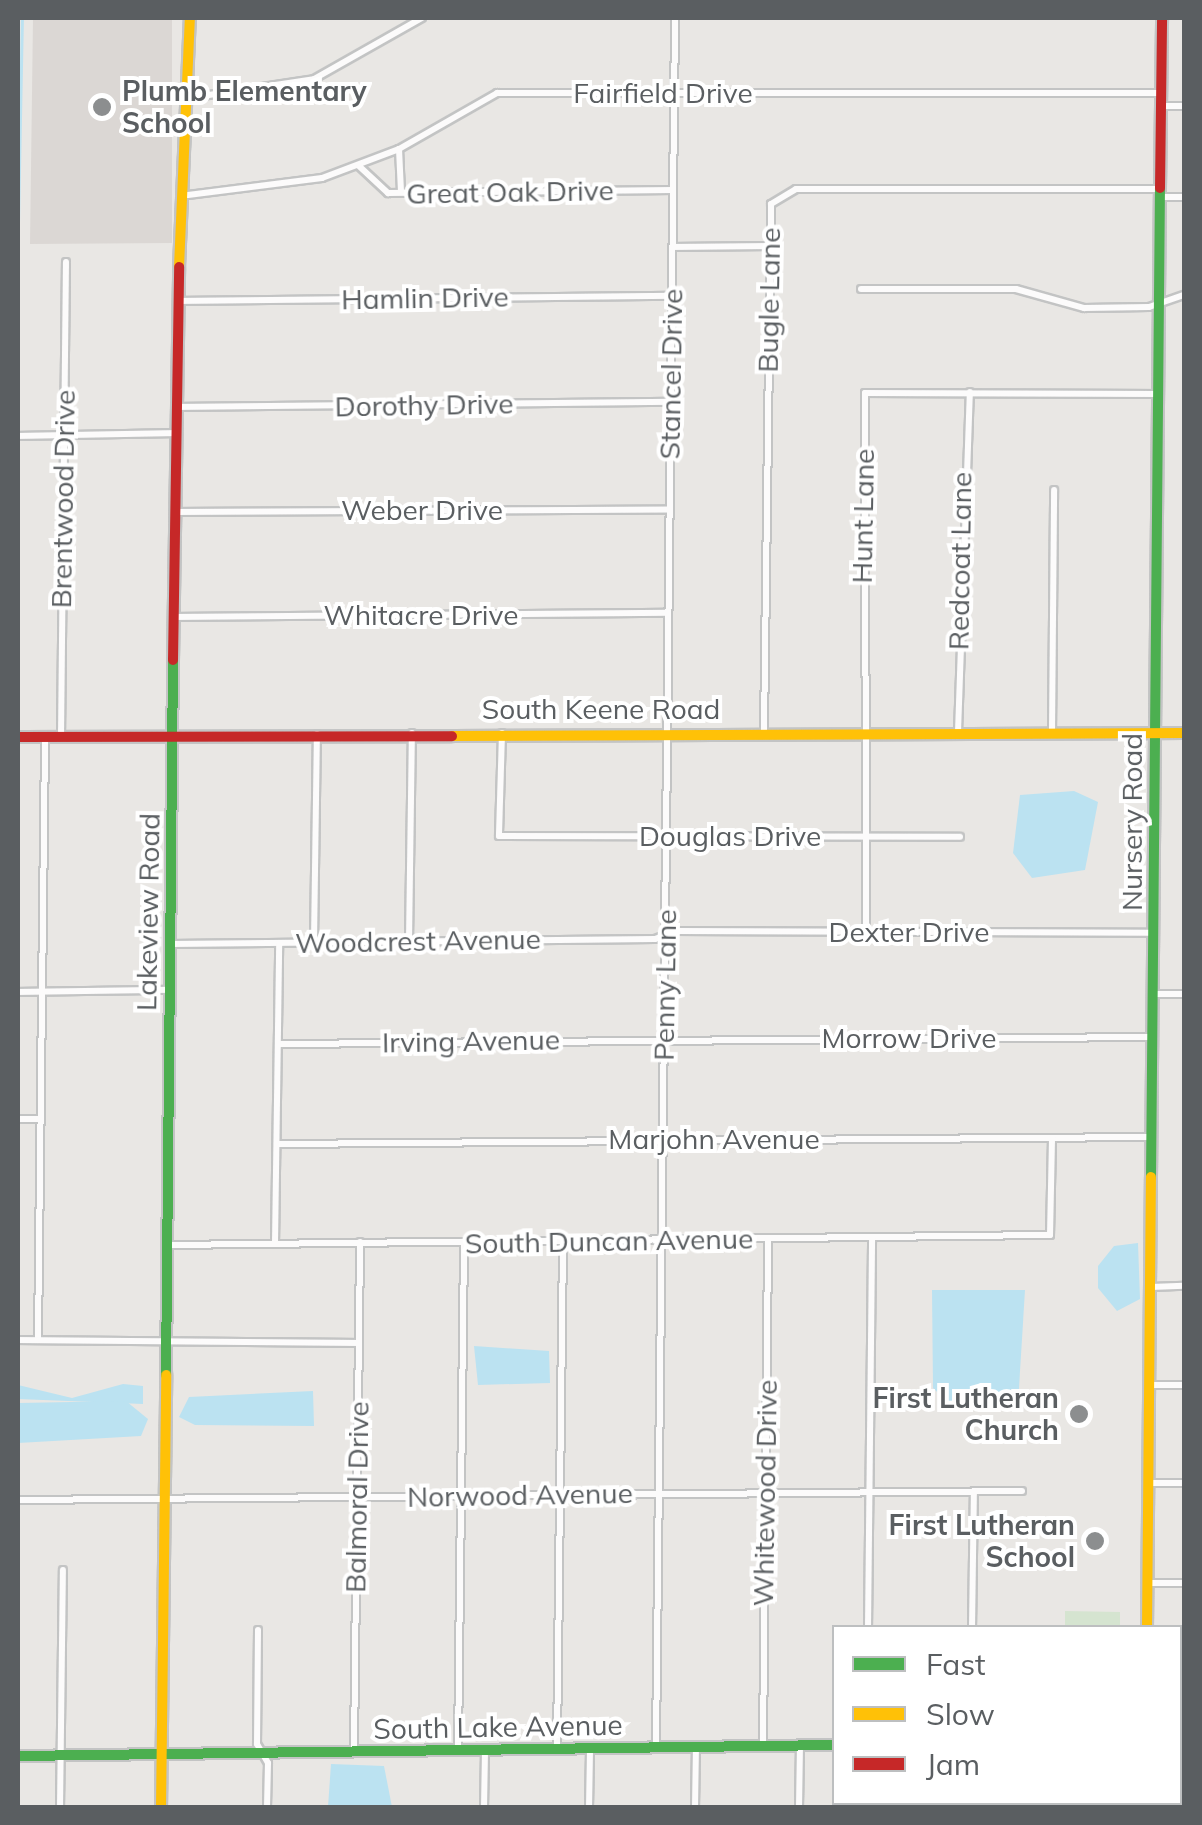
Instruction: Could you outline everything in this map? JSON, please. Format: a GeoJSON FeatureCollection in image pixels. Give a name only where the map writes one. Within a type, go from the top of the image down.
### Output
{"type":"FeatureCollection","features":[{"type":"Feature","properties":{"kind":"street","name":"Lakeview Road"},"geometry":{"type":"LineString","coordinates":[[161,1808],[177,301],[188,195],[190,18]]}},
{"type":"Feature","properties":{"kind":"street"},"geometry":{"type":"LineString","coordinates":[[189,98],[314,79],[422,18]]}},
{"type":"Feature","properties":{"kind":"street","name":"Stancel Drive"},"geometry":{"type":"LineString","coordinates":[[668,732],[675,18]]}},
{"type":"Feature","properties":{"kind":"street","name":"Nursery Road"},"geometry":{"type":"LineString","coordinates":[[1147,1625],[1162,18]]}},
{"type":"Feature","properties":{"kind":"street","name":"Fairfield Drive"},"geometry":{"type":"LineString","coordinates":[[188,195],[280,188],[359,166],[399,149],[485,94],[1162,92]]}},
{"type":"Feature","properties":{"kind":"street"},"geometry":{"type":"LineString","coordinates":[[1162,106],[1184,106]]}},
{"type":"Feature","properties":{"kind":"street"},"geometry":{"type":"LineString","coordinates":[[399,149],[401,192]]}},
{"type":"Feature","properties":{"kind":"street","name":"Great Oak Drive"},"geometry":{"type":"LineString","coordinates":[[359,166],[376,188],[401,192],[673,190]]}},
{"type":"Feature","properties":{"kind":"street","name":"Bugle Lane"},"geometry":{"type":"LineString","coordinates":[[764,732],[771,204],[796,189],[1161,193]]}},
{"type":"Feature","properties":{"kind":"street"},"geometry":{"type":"LineString","coordinates":[[1161,193],[1184,197]]}},
{"type":"Feature","properties":{"kind":"street"},"geometry":{"type":"LineString","coordinates":[[672,246],[769,246]]}},
{"type":"Feature","properties":{"kind":"street","name":"Brentwood Drive"},"geometry":{"type":"LineString","coordinates":[[60,737],[66,262]]}},
{"type":"Feature","properties":{"kind":"street"},"geometry":{"type":"LineString","coordinates":[[861,289],[1016,289],[1084,308],[1159,304],[1184,296]]}},
{"type":"Feature","properties":{"kind":"street","name":"Hamlin Drive"},"geometry":{"type":"LineString","coordinates":[[177,301],[672,296]]}},
{"type":"Feature","properties":{"kind":"street","name":"Redcoat Lane"},"geometry":{"type":"LineString","coordinates":[[958,732],[970,392]]}},
{"type":"Feature","properties":{"kind":"street","name":"Hunt Lane"},"geometry":{"type":"LineString","coordinates":[[866,932],[865,393],[1158,394]]}},
{"type":"Feature","properties":{"kind":"street","name":"Dorothy Drive"},"geometry":{"type":"LineString","coordinates":[[176,407],[672,402]]}},
{"type":"Feature","properties":{"kind":"street"},"geometry":{"type":"LineString","coordinates":[[18,436],[176,433]]}},
{"type":"Feature","properties":{"kind":"street"},"geometry":{"type":"LineString","coordinates":[[1052,732],[1054,490]]}},
{"type":"Feature","properties":{"kind":"street","name":"Weber Drive"},"geometry":{"type":"LineString","coordinates":[[174,512],[670,508]]}},
{"type":"Feature","properties":{"kind":"street","name":"Whitacre Drive"},"geometry":{"type":"LineString","coordinates":[[174,617],[668,613]]}},
{"type":"Feature","properties":{"kind":"street","name":"Douglas Drive"},"geometry":{"type":"LineString","coordinates":[[502,732],[499,836],[960,836]]}},
{"type":"Feature","properties":{"kind":"street","name":"Penny Lane"},"geometry":{"type":"LineString","coordinates":[[656,1747],[668,732]]}},
{"type":"Feature","properties":{"kind":"street","name":"South Keene Road"},"geometry":{"type":"LineString","coordinates":[[18,737],[1184,732]]}},
{"type":"Feature","properties":{"kind":"street"},"geometry":{"type":"LineString","coordinates":[[409,941],[412,733]]}},
{"type":"Feature","properties":{"kind":"street"},"geometry":{"type":"LineString","coordinates":[[314,942],[317,734]]}},
{"type":"Feature","properties":{"kind":"street"},"geometry":{"type":"LineString","coordinates":[[38,1340],[45,737]]}},
{"type":"Feature","properties":{"kind":"street","name":"Dexter Drive"},"geometry":{"type":"LineString","coordinates":[[666,936],[1154,933]]}},
{"type":"Feature","properties":{"kind":"street","name":"Woodcrest Avenue"},"geometry":{"type":"LineString","coordinates":[[171,944],[666,936]]}},
{"type":"Feature","properties":{"kind":"street"},"geometry":{"type":"LineString","coordinates":[[275,1244],[279,942]]}},
{"type":"Feature","properties":{"kind":"street"},"geometry":{"type":"LineString","coordinates":[[18,992],[170,990]]}},
{"type":"Feature","properties":{"kind":"street"},"geometry":{"type":"LineString","coordinates":[[1154,994],[1184,994]]}},
{"type":"Feature","properties":{"kind":"street","name":"Morrow Drive"},"geometry":{"type":"LineString","coordinates":[[664,1039],[1153,1037]]}},
{"type":"Feature","properties":{"kind":"street","name":"Irving Avenue"},"geometry":{"type":"LineString","coordinates":[[278,1044],[664,1039]]}},
{"type":"Feature","properties":{"kind":"street"},"geometry":{"type":"LineString","coordinates":[[18,1119],[40,1119]]}},
{"type":"Feature","properties":{"kind":"street","name":"Marjohn Avenue"},"geometry":{"type":"LineString","coordinates":[[276,1144],[1152,1137]]}},
{"type":"Feature","properties":{"kind":"street","name":"South Duncan Avenue"},"geometry":{"type":"LineString","coordinates":[[168,1245],[1050,1234],[1052,1138]]}},
{"type":"Feature","properties":{"kind":"street","name":"Whitewood Drive"},"geometry":{"type":"LineString","coordinates":[[763,1746],[768,1239]]}},
{"type":"Feature","properties":{"kind":"street"},"geometry":{"type":"LineString","coordinates":[[868,1625],[872,1239]]}},
{"type":"Feature","properties":{"kind":"street"},"geometry":{"type":"LineString","coordinates":[[557,1748],[563,1241]]}},
{"type":"Feature","properties":{"kind":"street","name":"Balmoral Drive"},"geometry":{"type":"LineString","coordinates":[[354,1751],[360,1242]]}},
{"type":"Feature","properties":{"kind":"street"},"geometry":{"type":"LineString","coordinates":[[458,1750],[464,1242]]}},
{"type":"Feature","properties":{"kind":"street"},"geometry":{"type":"LineString","coordinates":[[1151,1287],[1184,1286]]}},
{"type":"Feature","properties":{"kind":"street"},"geometry":{"type":"LineString","coordinates":[[18,1340],[358,1343]]}},
{"type":"Feature","properties":{"kind":"street"},"geometry":{"type":"LineString","coordinates":[[1150,1385],[1184,1385]]}},
{"type":"Feature","properties":{"kind":"street"},"geometry":{"type":"LineString","coordinates":[[1148,1484],[1184,1483]]}},
{"type":"Feature","properties":{"kind":"street"},"geometry":{"type":"LineString","coordinates":[[972,1625],[974,1491]]}},
{"type":"Feature","properties":{"kind":"street","name":"Norwood Avenue"},"geometry":{"type":"LineString","coordinates":[[18,1500],[1022,1491]]}},
{"type":"Feature","properties":{"kind":"street"},"geometry":{"type":"LineString","coordinates":[[60,1808],[63,1570]]}},
{"type":"Feature","properties":{"kind":"street"},"geometry":{"type":"LineString","coordinates":[[1148,1583],[1184,1582]]}},
{"type":"Feature","properties":{"kind":"street"},"geometry":{"type":"LineString","coordinates":[[258,1630],[267,1808]]}},
{"type":"Feature","properties":{"kind":"street"},"geometry":{"type":"LineString","coordinates":[[799,1808],[800,1746]]}},
{"type":"Feature","properties":{"kind":"street","name":"South Lake Avenue"},"geometry":{"type":"LineString","coordinates":[[18,1756],[832,1746]]}},
{"type":"Feature","properties":{"kind":"street"},"geometry":{"type":"LineString","coordinates":[[695,1808],[696,1747]]}},
{"type":"Feature","properties":{"kind":"street"},"geometry":{"type":"LineString","coordinates":[[590,1748],[590,1808]]}},
{"type":"Feature","properties":{"kind":"street"},"geometry":{"type":"LineString","coordinates":[[484,1808],[485,1750]]}},
{"type":"Feature","properties":{"kind":"shaded area","name":"Plumb Elementary School"},"geometry":{"type":"Polygon","coordinates":[[[33,18],[172,18],[172,243],[30,244],[33,18]]]}},
{"type":"Feature","properties":{"kind":"green space"},"geometry":{"type":"Polygon","coordinates":[[[1065,1611],[1120,1612],[1120,1625],[1065,1625],[1065,1611]]]}},
{"type":"Feature","properties":{"kind":"water"},"geometry":{"type":"Polygon","coordinates":[[[1074,791],[1098,802],[1085,870],[1032,878],[1013,853],[1020,795],[1074,791]]]}},
{"type":"Feature","properties":{"kind":"water"},"geometry":{"type":"Polygon","coordinates":[[[1138,1243],[1140,1299],[1117,1311],[1098,1288],[1098,1266],[1114,1246],[1138,1243]]]}},
{"type":"Feature","properties":{"kind":"water"},"geometry":{"type":"Polygon","coordinates":[[[932,1290],[1025,1290],[1018,1404],[954,1408],[933,1388],[932,1290]]]}},
{"type":"Feature","properties":{"kind":"water"},"geometry":{"type":"Polygon","coordinates":[[[474,1346],[549,1351],[550,1383],[478,1385],[474,1346]]]}},
{"type":"Feature","properties":{"kind":"water"},"geometry":{"type":"Polygon","coordinates":[[[123,1384],[143,1386],[143,1404],[18,1399],[18,1385],[72,1398],[123,1384]]]}},
{"type":"Feature","properties":{"kind":"water"},"geometry":{"type":"Polygon","coordinates":[[[313,1391],[314,1426],[195,1425],[179,1417],[189,1397],[313,1391]]]}},
{"type":"Feature","properties":{"kind":"water"},"geometry":{"type":"Polygon","coordinates":[[[126,1401],[148,1419],[141,1436],[18,1443],[18,1403],[126,1401]]]}},
{"type":"Feature","properties":{"kind":"water"},"geometry":{"type":"Polygon","coordinates":[[[331,1764],[384,1766],[392,1807],[328,1807],[331,1764]]]}},
{"type":"Feature","properties":{"kind":"waterway"},"geometry":{"type":"LineString","coordinates":[[18,223],[22,18]]}},
{"type":"Feature","properties":{"kind":"traffic: fast"},"geometry":{"type":"LineString","coordinates":[[1151,1177],[1160,188]]}},
{"type":"Feature","properties":{"kind":"traffic: fast"},"geometry":{"type":"LineString","coordinates":[[166,1375],[173,660]]}},
{"type":"Feature","properties":{"kind":"traffic: fast"},"geometry":{"type":"LineString","coordinates":[[18,1756],[832,1745]]}},
{"type":"Feature","properties":{"kind":"traffic: slow"},"geometry":{"type":"LineString","coordinates":[[179,267],[190,18]]}},
{"type":"Feature","properties":{"kind":"traffic: slow"},"geometry":{"type":"LineString","coordinates":[[452,736],[1184,733]]}},
{"type":"Feature","properties":{"kind":"traffic: slow"},"geometry":{"type":"LineString","coordinates":[[1147,1625],[1151,1177]]}},
{"type":"Feature","properties":{"kind":"traffic: slow"},"geometry":{"type":"LineString","coordinates":[[161,1808],[166,1375]]}},
{"type":"Feature","properties":{"kind":"traffic: jam"},"geometry":{"type":"LineString","coordinates":[[1160,188],[1162,18]]}},
{"type":"Feature","properties":{"kind":"traffic: jam"},"geometry":{"type":"LineString","coordinates":[[173,660],[179,267]]}},
{"type":"Feature","properties":{"kind":"traffic: jam"},"geometry":{"type":"LineString","coordinates":[[18,737],[452,736]]}},
{"type":"Feature","properties":{"kind":"place","name":"Plumb Elementary School"},"geometry":{"type":"Point","coordinates":[102,107]}},
{"type":"Feature","properties":{"kind":"place","name":"First Lutheran Church"},"geometry":{"type":"Point","coordinates":[1079,1414]}},
{"type":"Feature","properties":{"kind":"place","name":"First Lutheran School"},"geometry":{"type":"Point","coordinates":[1095,1541]}}]}
